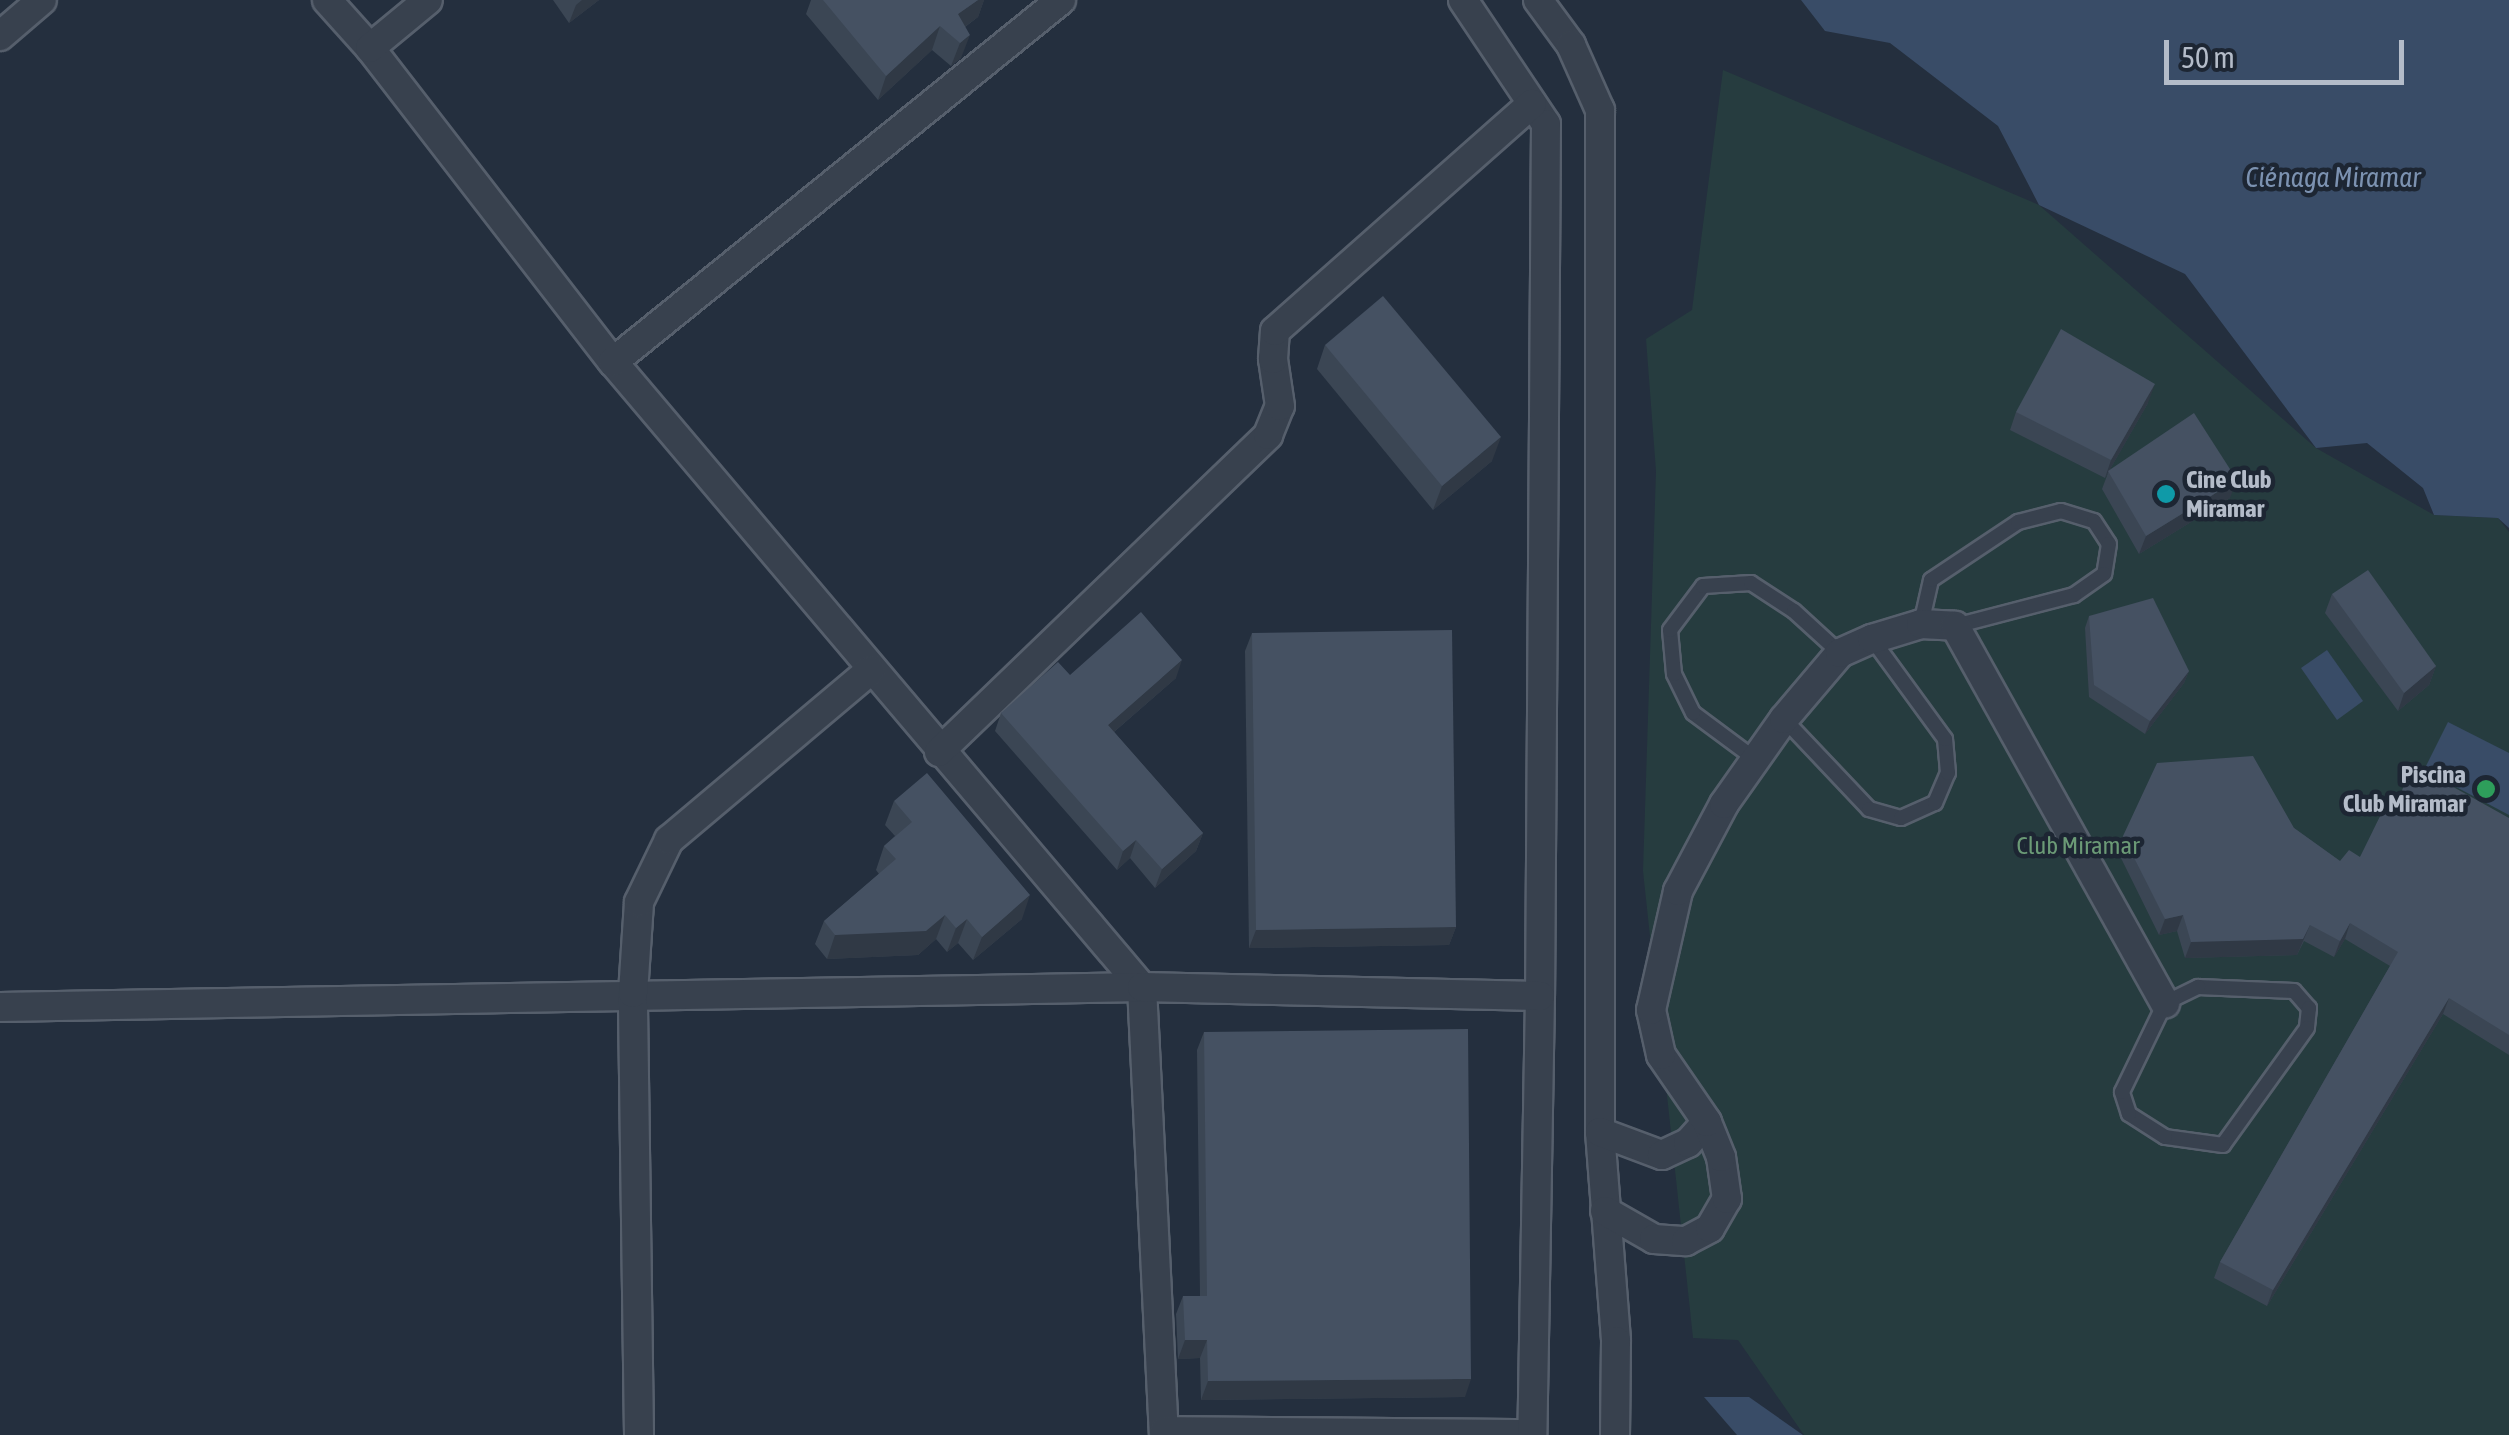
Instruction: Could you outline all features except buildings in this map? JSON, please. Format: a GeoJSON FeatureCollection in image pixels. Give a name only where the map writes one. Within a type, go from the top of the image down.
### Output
{"type":"FeatureCollection","features":[{"type":"Feature","properties":{"kind":"street"},"geometry":{"type":"LineString","coordinates":[[0,36],[42,0]]}},
{"type":"Feature","properties":{"kind":"street"},"geometry":{"type":"LineString","coordinates":[[327,0],[370,48],[613,362],[870,672],[1142,987],[1164,1430],[1532,1434],[1540,996],[1546,124],[1464,0]]}},
{"type":"Feature","properties":{"kind":"street"},"geometry":{"type":"LineString","coordinates":[[370,48],[428,0]]}},
{"type":"Feature","properties":{"kind":"street"},"geometry":{"type":"LineString","coordinates":[[613,362],[1061,0]]}},
{"type":"Feature","properties":{"kind":"street"},"geometry":{"type":"LineString","coordinates":[[1538,0],[1571,46],[1600,110],[1600,1132],[1616,1341],[1615,1435]]}},
{"type":"Feature","properties":{"kind":"street"},"geometry":{"type":"LineString","coordinates":[[939,752],[1268,436],[1280,406],[1273,360],[1275,331],[1532,104]]}},
{"type":"Feature","properties":{"kind":"street"},"geometry":{"type":"LineString","coordinates":[[1605,1211],[1654,1238],[1686,1241],[1710,1228],[1727,1198],[1721,1157],[1708,1122],[1661,1055],[1651,1010],[1678,891],[1724,804],[1784,719],[1840,654],[1872,639],[1920,624],[1954,626],[2166,1003]]}},
{"type":"Feature","properties":{"kind":"street"},"geometry":{"type":"LineString","coordinates":[[640,1435],[633,993],[638,902],[669,840],[870,672]]}},
{"type":"Feature","properties":{"kind":"street"},"geometry":{"type":"LineString","coordinates":[[0,1006],[1142,987],[1540,996]]}},
{"type":"Feature","properties":{"kind":"street"},"geometry":{"type":"LineString","coordinates":[[1600,1132],[1662,1155],[1688,1143],[1708,1122]]}},
{"type":"Feature","properties":{"kind":"lane"},"geometry":{"type":"LineString","coordinates":[[1920,624],[1931,580],[2018,522],[2060,512],[2094,521],[2108,544],[2104,574],[2074,595],[1954,626]]}},
{"type":"Feature","properties":{"kind":"lane"},"geometry":{"type":"LineString","coordinates":[[1755,759],[1693,714],[1674,674],[1670,630],[1703,586],[1751,583],[1794,611],[1840,654]]}},
{"type":"Feature","properties":{"kind":"lane"},"geometry":{"type":"LineString","coordinates":[[1784,719],[1869,809],[1901,818],[1935,803],[1948,773],[1945,739],[1872,639]]}},
{"type":"Feature","properties":{"kind":"lane"},"geometry":{"type":"LineString","coordinates":[[2198,987],[2294,992],[2309,1008],[2307,1028],[2223,1145],[2164,1137],[2128,1114],[2122,1092],[2166,1003],[2198,987]]}},
{"type":"Feature","properties":{"kind":"green space","name":"Club Miramar"},"geometry":{"type":"Polygon","coordinates":[[[1723,70],[2039,205],[2316,448],[2434,515],[2498,518],[2509,532],[2509,1435],[1804,1435],[1738,1340],[1693,1338],[1643,871],[1656,471],[1646,339],[1692,310],[1723,70]]]}},
{"type":"Feature","properties":{"kind":"water","name":"Ciénaga Miramar"},"geometry":{"type":"Polygon","coordinates":[[[1801,0],[2509,0],[2509,528],[2498,518],[2434,515],[2423,488],[2367,443],[2316,448],[2185,274],[2039,205],[1998,126],[1890,43],[1825,31],[1801,0]]]}},
{"type":"Feature","properties":{"kind":"water"},"geometry":{"type":"Polygon","coordinates":[[[2327,650],[2363,701],[2337,720],[2301,668],[2327,650]]]}},
{"type":"Feature","properties":{"kind":"water"},"geometry":{"type":"Polygon","coordinates":[[[2448,722],[2509,753],[2509,815],[2424,770],[2448,722]]]}},
{"type":"Feature","properties":{"kind":"water"},"geometry":{"type":"Polygon","coordinates":[[[1704,1397],[1749,1397],[1803,1435],[1737,1435],[1704,1397]]]}},
{"type":"Feature","properties":{"kind":"place","name":"Cine Club Miramar"},"geometry":{"type":"Point","coordinates":[2166,494]}},
{"type":"Feature","properties":{"kind":"place","name":"Piscina Club Miramar"},"geometry":{"type":"Point","coordinates":[2486,789]}}]}
